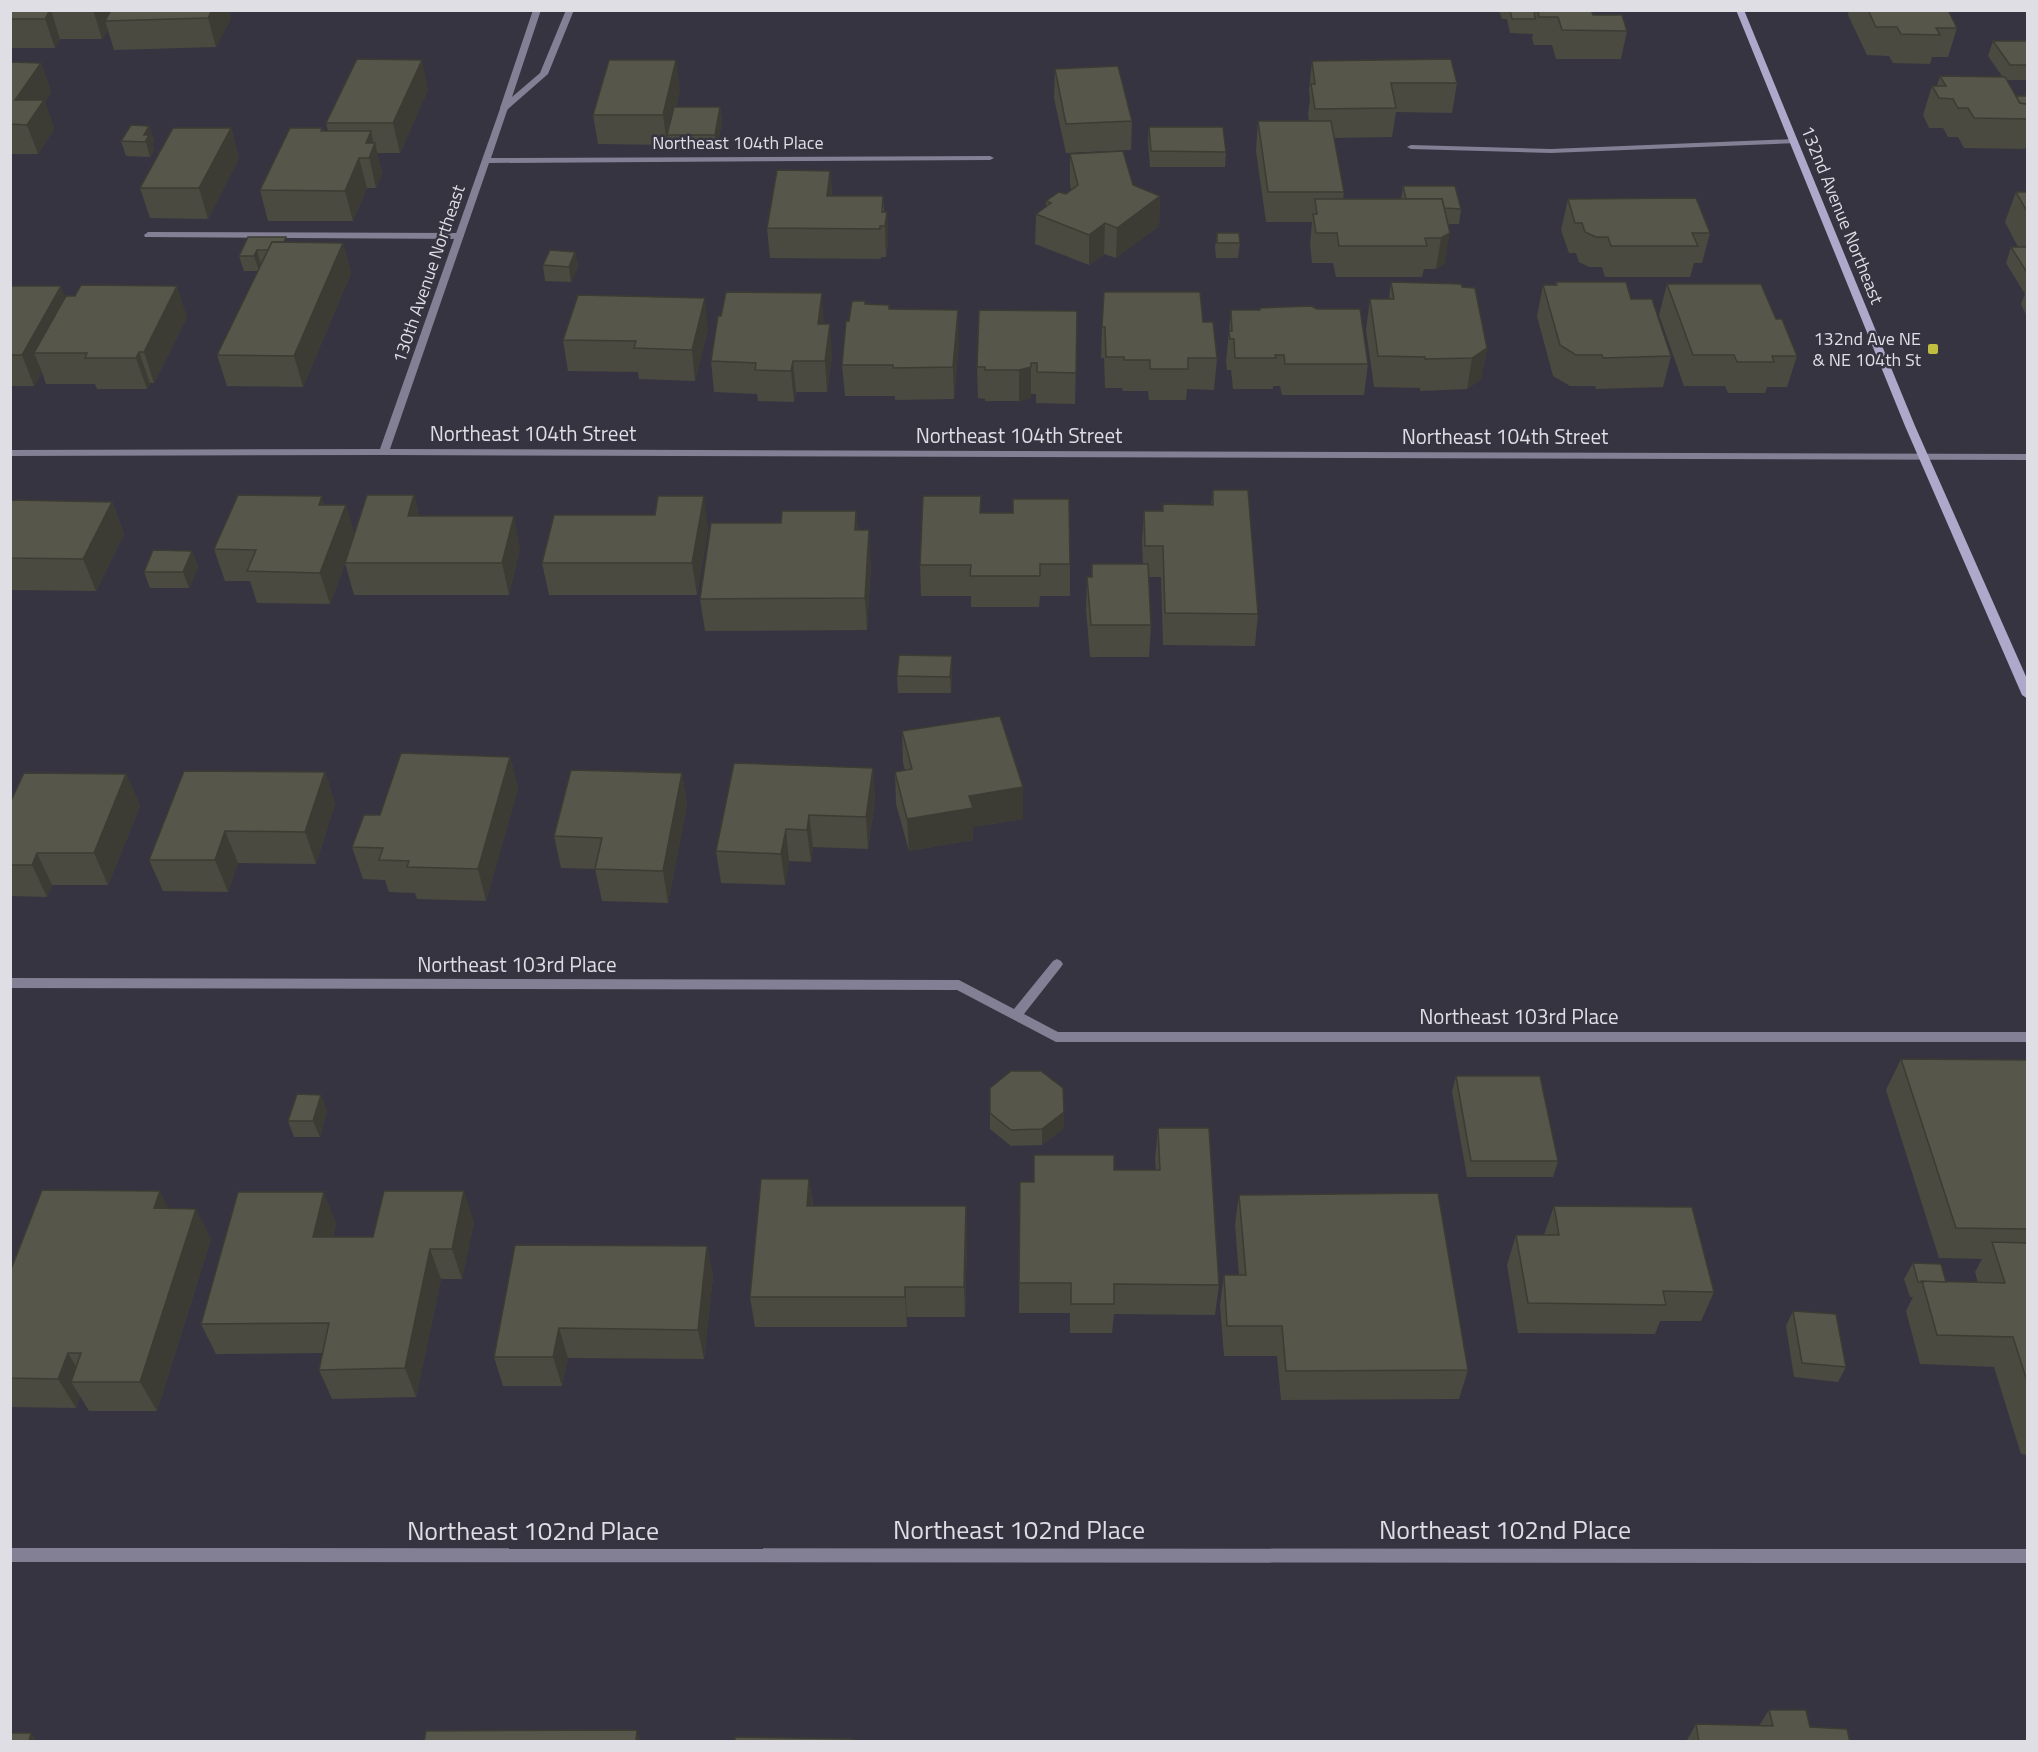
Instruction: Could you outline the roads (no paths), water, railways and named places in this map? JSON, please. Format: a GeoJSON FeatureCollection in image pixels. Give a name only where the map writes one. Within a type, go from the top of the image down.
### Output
{"type":"FeatureCollection","features":[{"type":"Feature","properties":{"kind":"street","name":"130th Avenue Northeast"},"geometry":{"type":"LineString","coordinates":[[384,452],[537,10]]}},
{"type":"Feature","properties":{"kind":"street"},"geometry":{"type":"LineString","coordinates":[[504,108],[544,74],[570,10]]}},
{"type":"Feature","properties":{"kind":"street","name":"132nd Avenue Northeast"},"geometry":{"type":"LineString","coordinates":[[1740,10],[1924,456],[2028,695]]}},
{"type":"Feature","properties":{"kind":"street"},"geometry":{"type":"LineString","coordinates":[[1411,147],[1551,151],[1794,141]]}},
{"type":"Feature","properties":{"kind":"street","name":"Northeast 104th Place"},"geometry":{"type":"LineString","coordinates":[[486,161],[990,158]]}},
{"type":"Feature","properties":{"kind":"street"},"geometry":{"type":"LineString","coordinates":[[148,235],[460,236]]}},
{"type":"Feature","properties":{"kind":"street","name":"Northeast 104th Street"},"geometry":{"type":"LineString","coordinates":[[10,453],[2028,457]]}},
{"type":"Feature","properties":{"kind":"street"},"geometry":{"type":"LineString","coordinates":[[1016,1015],[1057,964]]}},
{"type":"Feature","properties":{"kind":"street","name":"Northeast 103rd Place"},"geometry":{"type":"LineString","coordinates":[[10,983],[959,985],[1056,1037],[2028,1038]]}},
{"type":"Feature","properties":{"kind":"street","name":"Northeast 102nd Place"},"geometry":{"type":"LineString","coordinates":[[10,1555],[2028,1556]]}},
{"type":"Feature","properties":{"kind":"place","name":"132nd Ave NE & NE 104th St"},"geometry":{"type":"Point","coordinates":[1933,349]}}]}
